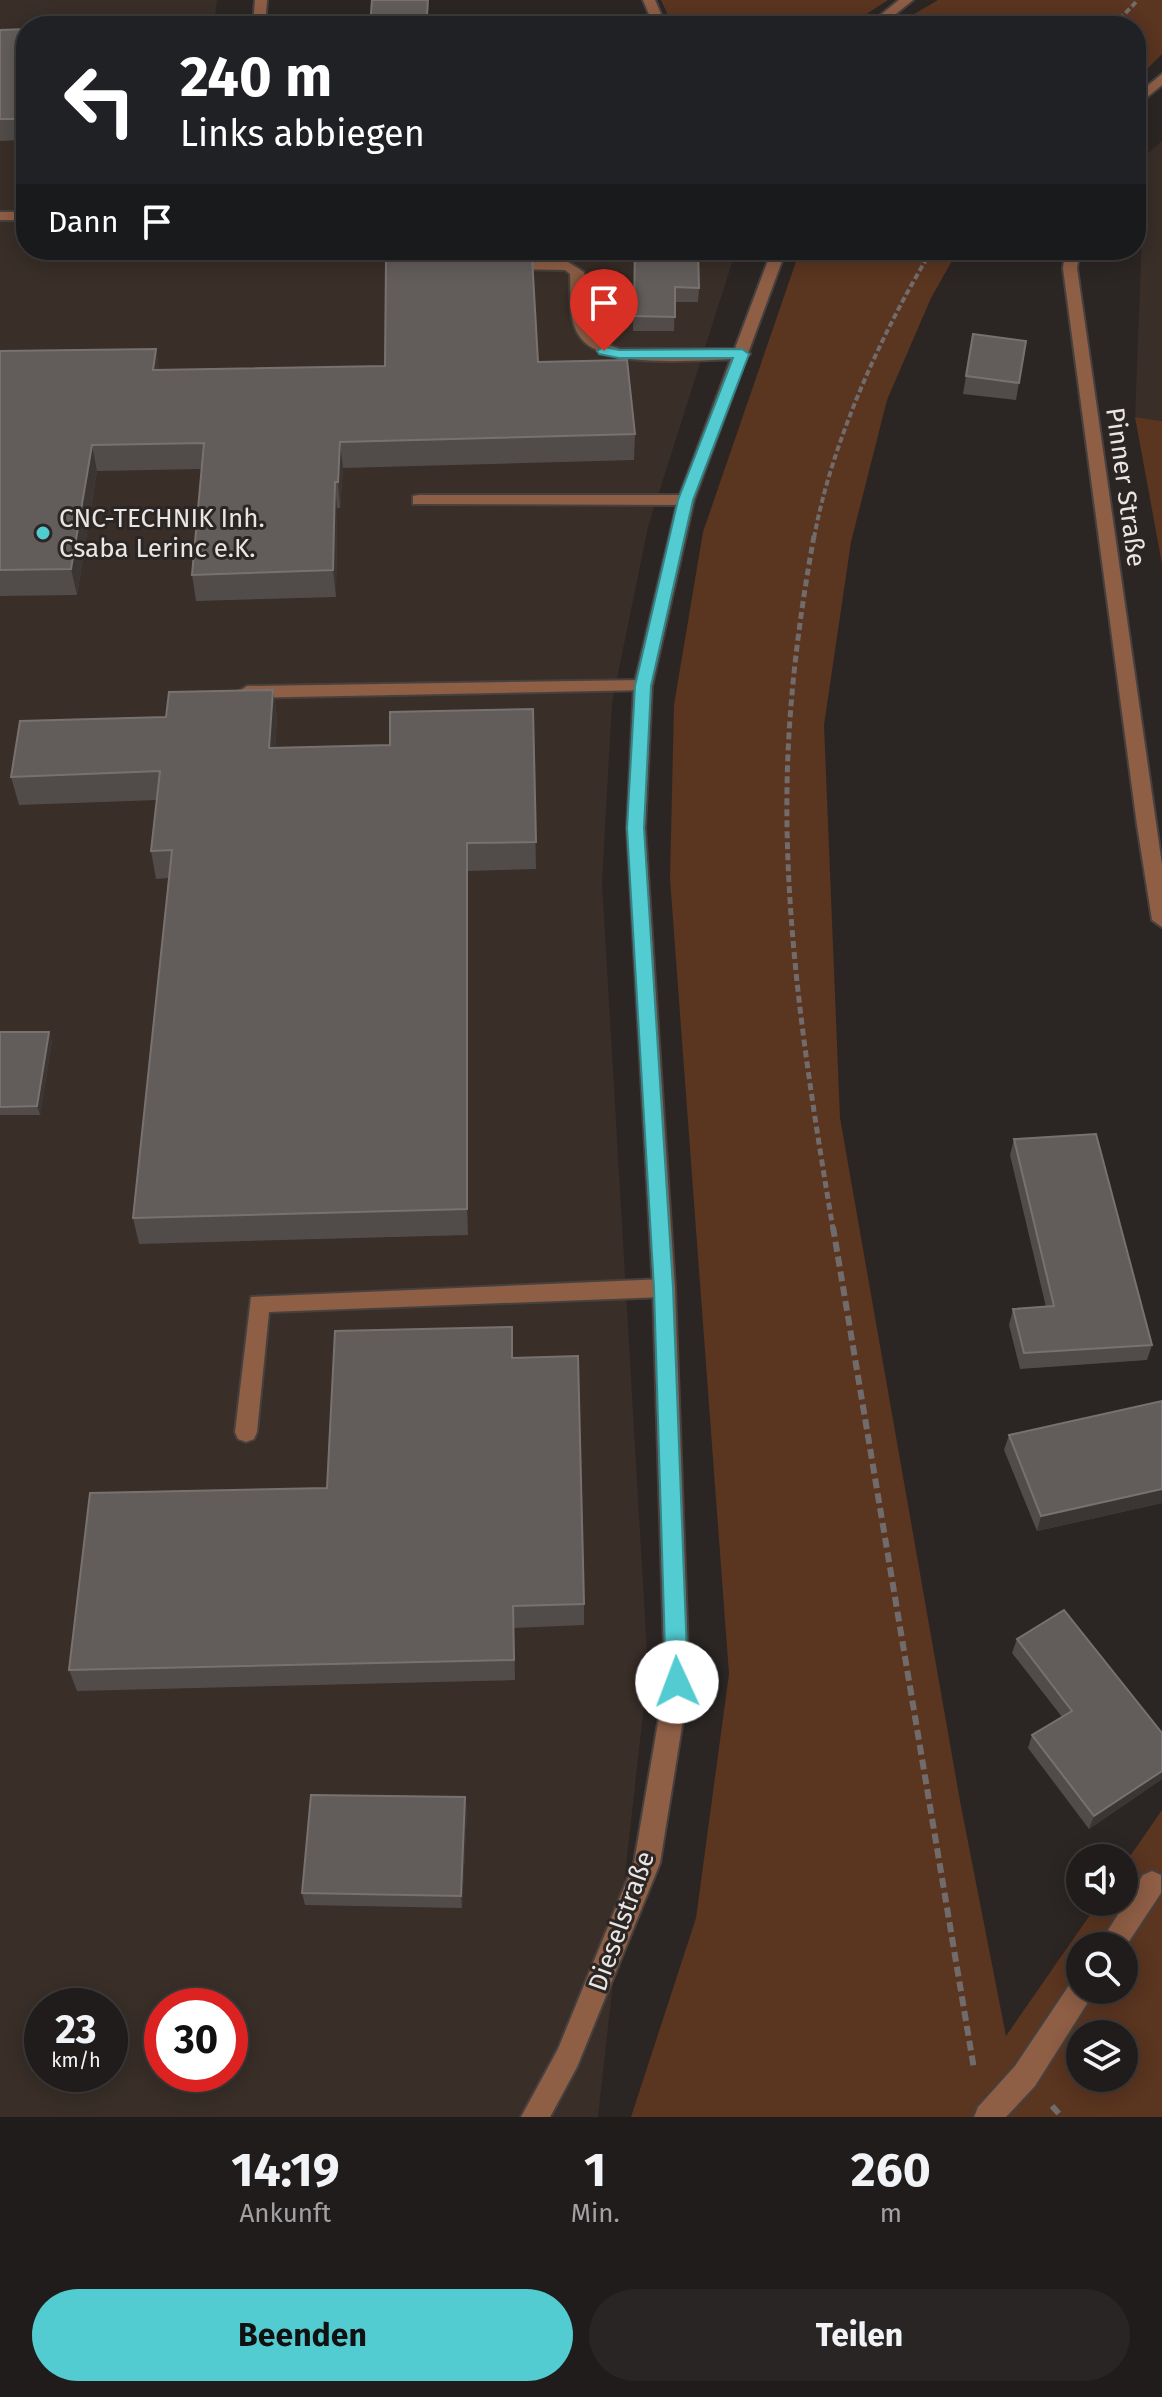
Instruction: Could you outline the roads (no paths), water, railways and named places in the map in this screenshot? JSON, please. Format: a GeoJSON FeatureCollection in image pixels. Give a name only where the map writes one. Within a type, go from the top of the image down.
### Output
{"type":"FeatureCollection","features":[{"type":"Feature","properties":{"kind":"street"},"geometry":{"type":"LineString","coordinates":[[886,16],[907,0]]}},
{"type":"Feature","properties":{"kind":"street"},"geometry":{"type":"LineString","coordinates":[[1146,93],[1162,78]]}},
{"type":"Feature","properties":{"kind":"street"},"geometry":{"type":"LineString","coordinates":[[498,260],[513,265],[568,266],[577,272],[583,335],[604,351],[619,354],[742,354]]}},
{"type":"Feature","properties":{"kind":"street","name":"Dieselstraße"},"geometry":{"type":"LineString","coordinates":[[535,2117],[568,2058],[647,1863],[677,1682],[664,1288],[636,828],[643,686],[686,500],[775,260]]}},
{"type":"Feature","properties":{"kind":"street","name":"Pinner Straße"},"geometry":{"type":"LineString","coordinates":[[1073,260],[1072,284],[1146,825],[1162,920]]}},
{"type":"Feature","properties":{"kind":"street"},"geometry":{"type":"LineString","coordinates":[[419,500],[686,500]]}},
{"type":"Feature","properties":{"kind":"street"},"geometry":{"type":"LineString","coordinates":[[238,692],[643,686]]}},
{"type":"Feature","properties":{"kind":"street"},"geometry":{"type":"LineString","coordinates":[[246,1432],[259,1303],[664,1288]]}},
{"type":"Feature","properties":{"kind":"street"},"geometry":{"type":"LineString","coordinates":[[1120,1932],[1152,1884]]}},
{"type":"Feature","properties":{"kind":"street"},"geometry":{"type":"LineString","coordinates":[[988,2117],[1025,2076],[1072,2004]]}},
{"type":"Feature","properties":{"kind":"place","name":"CNC-TECHNIK Inh. Csaba Lerinc e.K."},"geometry":{"type":"Point","coordinates":[43,533]}}]}
